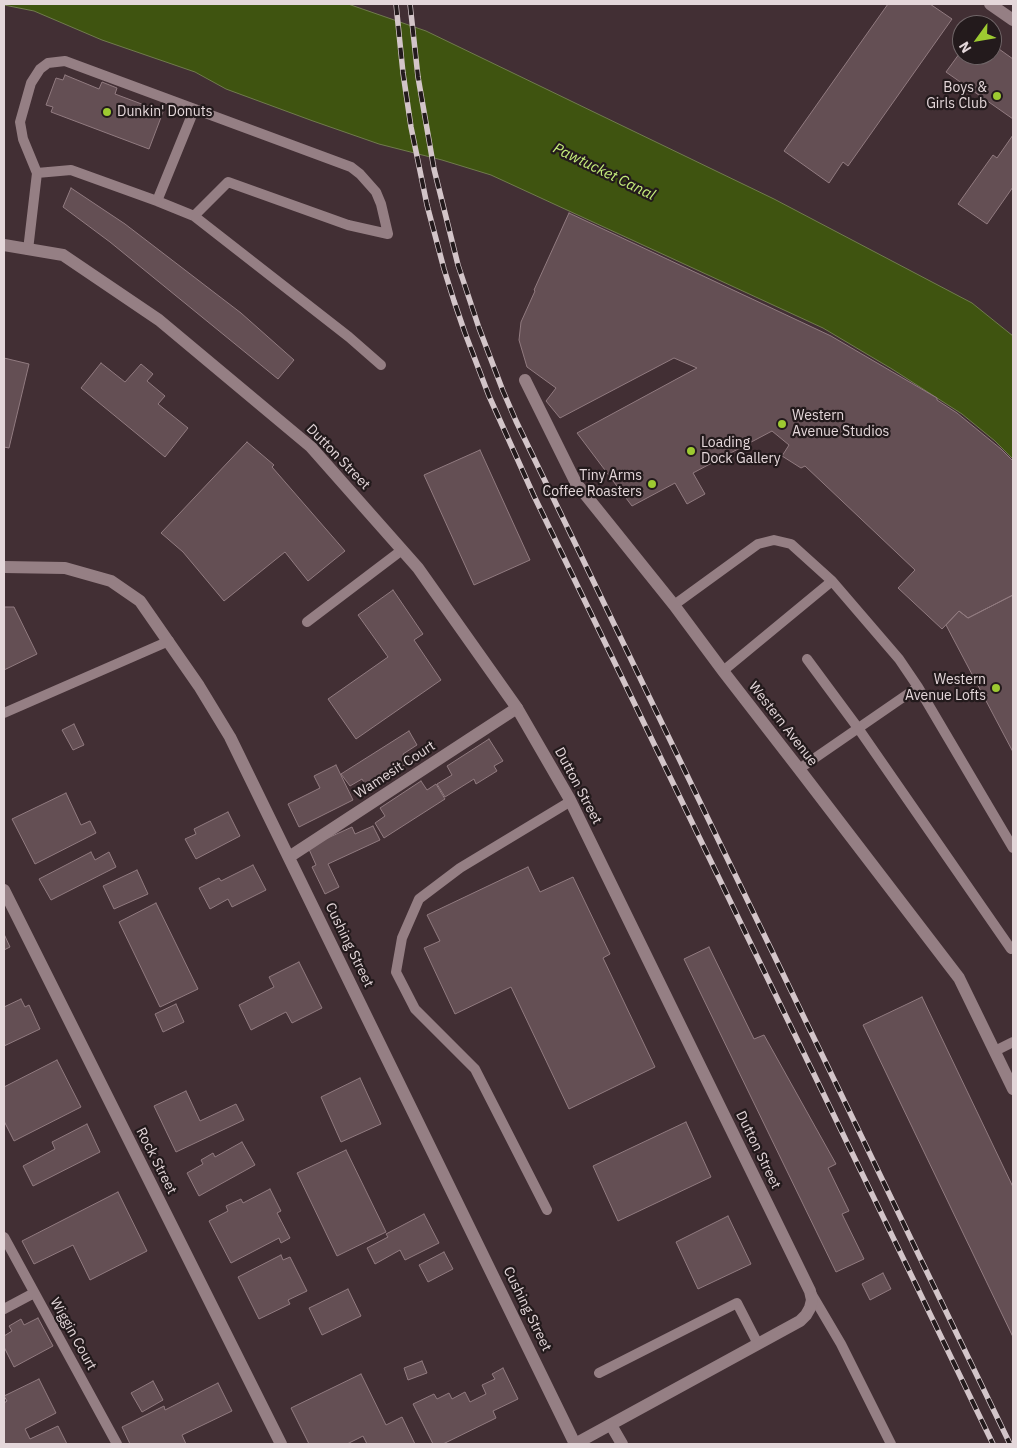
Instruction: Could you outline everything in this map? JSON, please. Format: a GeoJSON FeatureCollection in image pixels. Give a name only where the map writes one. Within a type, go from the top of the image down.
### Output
{"type":"FeatureCollection","features":[{"type":"Feature","properties":{"kind":"street"},"geometry":{"type":"LineString","coordinates":[[990,4],[1013,20]]}},
{"type":"Feature","properties":{"kind":"street","name":"Dutton Street"},"geometry":{"type":"LineString","coordinates":[[4,245],[64,255],[159,320],[311,447],[418,568],[517,708],[571,801],[810,1291]]}},
{"type":"Feature","properties":{"kind":"street","name":"Western Avenue"},"geometry":{"type":"LineString","coordinates":[[525,380],[576,483],[674,605],[959,978],[1013,1089]]}},
{"type":"Feature","properties":{"kind":"street","name":"Cushing Street"},"geometry":{"type":"LineString","coordinates":[[4,568],[65,568],[111,581],[140,601],[199,686],[230,737],[575,1444]]}},
{"type":"Feature","properties":{"kind":"street","name":"Wamesit Court"},"geometry":{"type":"LineString","coordinates":[[289,857],[517,708]]}},
{"type":"Feature","properties":{"kind":"street","name":"Rock Street"},"geometry":{"type":"LineString","coordinates":[[4,890],[281,1444]]}},
{"type":"Feature","properties":{"kind":"street"},"geometry":{"type":"LineString","coordinates":[[575,1444],[800,1321],[806,1316],[810,1308],[812,1300],[810,1291]]}},
{"type":"Feature","properties":{"kind":"street"},"geometry":{"type":"LineString","coordinates":[[610,1425],[622,1444]]}},
{"type":"Feature","properties":{"kind":"lane"},"geometry":{"type":"LineString","coordinates":[[28,250],[37,173],[23,139],[20,122],[31,83],[40,69],[48,63],[65,61],[351,167],[376,192],[381,204],[388,234],[348,225],[228,182],[194,216]]}},
{"type":"Feature","properties":{"kind":"lane"},"geometry":{"type":"LineString","coordinates":[[157,201],[194,110]]}},
{"type":"Feature","properties":{"kind":"lane"},"geometry":{"type":"LineString","coordinates":[[37,173],[71,170],[194,216],[349,337],[381,365]]}},
{"type":"Feature","properties":{"kind":"lane"},"geometry":{"type":"LineString","coordinates":[[674,605],[758,544],[774,540],[790,544],[832,582],[899,659],[918,687],[1013,848]]}},
{"type":"Feature","properties":{"kind":"lane"},"geometry":{"type":"LineString","coordinates":[[307,622],[402,550]]}},
{"type":"Feature","properties":{"kind":"lane"},"geometry":{"type":"LineString","coordinates":[[723,671],[832,582]]}},
{"type":"Feature","properties":{"kind":"lane"},"geometry":{"type":"LineString","coordinates":[[4,713],[169,641]]}},
{"type":"Feature","properties":{"kind":"lane"},"geometry":{"type":"LineString","coordinates":[[807,659],[858,728],[1011,949],[1013,947]]}},
{"type":"Feature","properties":{"kind":"lane"},"geometry":{"type":"LineString","coordinates":[[799,769],[918,687]]}},
{"type":"Feature","properties":{"kind":"lane"},"geometry":{"type":"LineString","coordinates":[[547,1210],[475,1069],[415,1009],[396,972],[402,938],[419,899],[460,868],[571,801]]}},
{"type":"Feature","properties":{"kind":"lane"},"geometry":{"type":"LineString","coordinates":[[995,1051],[1013,1042]]}},
{"type":"Feature","properties":{"kind":"lane","name":"Wiggin Court"},"geometry":{"type":"LineString","coordinates":[[4,1237],[117,1444]]}},
{"type":"Feature","properties":{"kind":"lane"},"geometry":{"type":"LineString","coordinates":[[810,1291],[841,1344],[891,1444]]}},
{"type":"Feature","properties":{"kind":"lane"},"geometry":{"type":"LineString","coordinates":[[4,1309],[34,1293]]}},
{"type":"Feature","properties":{"kind":"lane"},"geometry":{"type":"LineString","coordinates":[[599,1373],[737,1303],[758,1344]]}},
{"type":"Feature","properties":{"kind":"water","name":"Pawtucket Canal"},"geometry":{"type":"Polygon","coordinates":[[[4,4],[348,4],[426,31],[774,199],[972,303],[1013,336],[1013,459],[995,441],[962,414],[823,328],[491,175],[379,144],[313,121],[226,89],[195,72],[102,40],[34,11],[4,4]]]}},
{"type":"Feature","properties":{"kind":"building"},"geometry":{"type":"Polygon","coordinates":[[[888,4],[930,4],[952,19],[848,166],[843,162],[829,183],[784,151],[888,4]]]}},
{"type":"Feature","properties":{"kind":"building","name":"Boys & Girls Club"},"geometry":{"type":"Polygon","coordinates":[[[1002,51],[1013,59],[1013,119],[946,72],[952,64],[1002,65],[1002,51]]]}},
{"type":"Feature","properties":{"kind":"building","name":"Dunkin' Donuts"},"geometry":{"type":"Polygon","coordinates":[[[65,75],[99,89],[102,82],[117,88],[115,94],[163,112],[149,149],[51,112],[53,107],[46,105],[56,78],[63,80],[65,75]]]}},
{"type":"Feature","properties":{"kind":"building","name":"Boys & Girls Club"},"geometry":{"type":"Polygon","coordinates":[[[1013,135],[1013,187],[987,224],[958,204],[993,155],[997,158],[1013,135]]]}},
{"type":"Feature","properties":{"kind":"building"},"geometry":{"type":"Polygon","coordinates":[[[71,188],[125,224],[241,313],[294,360],[278,379],[110,242],[63,207],[71,188]]]}},
{"type":"Feature","properties":{"kind":"building","name":"Western Avenue Studios"},"geometry":{"type":"Polygon","coordinates":[[[569,213],[831,336],[937,398],[937,400],[957,413],[1001,449],[1013,461],[1013,595],[968,618],[959,611],[942,629],[898,588],[915,570],[805,466],[801,468],[782,456],[789,445],[772,431],[693,473],[705,494],[687,504],[675,483],[632,506],[577,433],[697,368],[674,358],[560,418],[546,401],[556,388],[527,367],[519,340],[521,322],[569,213]]]}},
{"type":"Feature","properties":{"kind":"building"},"geometry":{"type":"Polygon","coordinates":[[[4,358],[29,364],[9,448],[4,447],[4,358]]]}},
{"type":"Feature","properties":{"kind":"building"},"geometry":{"type":"Polygon","coordinates":[[[101,363],[125,382],[141,364],[153,374],[147,381],[165,396],[158,404],[188,428],[165,457],[81,388],[101,363]]]}},
{"type":"Feature","properties":{"kind":"building"},"geometry":{"type":"Polygon","coordinates":[[[247,442],[274,465],[272,467],[345,551],[308,581],[285,552],[224,601],[183,552],[161,533],[247,442]]]}},
{"type":"Feature","properties":{"kind":"building"},"geometry":{"type":"Polygon","coordinates":[[[480,450],[530,560],[474,585],[424,475],[480,450]]]}},
{"type":"Feature","properties":{"kind":"building"},"geometry":{"type":"Polygon","coordinates":[[[393,590],[423,634],[414,640],[441,680],[356,739],[328,699],[388,657],[358,615],[393,590]]]}},
{"type":"Feature","properties":{"kind":"building","name":"Western Avenue Lofts"},"geometry":{"type":"Polygon","coordinates":[[[1013,595],[1013,752],[946,625],[959,611],[968,618],[1013,595]]]}},
{"type":"Feature","properties":{"kind":"building"},"geometry":{"type":"Polygon","coordinates":[[[4,607],[14,607],[37,654],[4,670],[4,607]]]}},
{"type":"Feature","properties":{"kind":"building"},"geometry":{"type":"Polygon","coordinates":[[[74,724],[84,745],[73,750],[62,730],[74,724]]]}},
{"type":"Feature","properties":{"kind":"building"},"geometry":{"type":"Polygon","coordinates":[[[409,731],[417,745],[403,754],[408,763],[368,789],[362,779],[350,786],[341,774],[409,731]]]}},
{"type":"Feature","properties":{"kind":"building"},"geometry":{"type":"Polygon","coordinates":[[[489,739],[503,761],[494,766],[497,771],[476,784],[474,779],[445,797],[437,784],[452,775],[447,766],[489,739]]]}},
{"type":"Feature","properties":{"kind":"building"},"geometry":{"type":"Polygon","coordinates":[[[336,765],[353,800],[299,827],[288,804],[320,788],[314,776],[336,765]]]}},
{"type":"Feature","properties":{"kind":"building"},"geometry":{"type":"Polygon","coordinates":[[[421,781],[427,790],[436,784],[445,799],[384,838],[375,823],[385,816],[380,808],[421,781]]]}},
{"type":"Feature","properties":{"kind":"building"},"geometry":{"type":"Polygon","coordinates":[[[66,793],[81,825],[90,821],[96,833],[35,864],[12,819],[66,793]]]}},
{"type":"Feature","properties":{"kind":"building"},"geometry":{"type":"Polygon","coordinates":[[[228,812],[240,836],[196,859],[185,839],[196,834],[194,829],[228,812]]]}},
{"type":"Feature","properties":{"kind":"building"},"geometry":{"type":"Polygon","coordinates":[[[373,826],[380,840],[328,864],[339,887],[325,894],[312,867],[316,865],[308,847],[352,827],[355,834],[373,826]]]}},
{"type":"Feature","properties":{"kind":"building"},"geometry":{"type":"Polygon","coordinates":[[[91,852],[95,860],[109,852],[116,867],[51,900],[39,879],[91,852]]]}},
{"type":"Feature","properties":{"kind":"building"},"geometry":{"type":"Polygon","coordinates":[[[253,865],[266,890],[232,907],[228,899],[210,909],[199,888],[219,878],[221,881],[253,865]]]}},
{"type":"Feature","properties":{"kind":"building"},"geometry":{"type":"Polygon","coordinates":[[[528,867],[540,892],[573,877],[610,954],[603,958],[655,1067],[569,1109],[511,987],[455,1014],[424,948],[440,941],[427,915],[528,867]]]}},
{"type":"Feature","properties":{"kind":"building"},"geometry":{"type":"Polygon","coordinates":[[[137,870],[148,894],[114,909],[103,886],[137,870]]]}},
{"type":"Feature","properties":{"kind":"building"},"geometry":{"type":"Polygon","coordinates":[[[156,903],[198,989],[160,1007],[119,922],[156,903]]]}},
{"type":"Feature","properties":{"kind":"building"},"geometry":{"type":"Polygon","coordinates":[[[4,934],[10,947],[4,950],[4,934]]]}},
{"type":"Feature","properties":{"kind":"building"},"geometry":{"type":"Polygon","coordinates":[[[709,947],[754,1039],[764,1035],[836,1164],[828,1168],[849,1211],[842,1214],[864,1259],[836,1272],[684,959],[709,947]]]}},
{"type":"Feature","properties":{"kind":"building"},"geometry":{"type":"Polygon","coordinates":[[[299,962],[322,1008],[292,1023],[286,1012],[251,1030],[239,1005],[274,987],[269,977],[299,962]]]}},
{"type":"Feature","properties":{"kind":"building"},"geometry":{"type":"Polygon","coordinates":[[[922,997],[1013,1187],[1013,1337],[863,1025],[922,997]]]}},
{"type":"Feature","properties":{"kind":"building"},"geometry":{"type":"Polygon","coordinates":[[[21,999],[25,1007],[29,1005],[40,1029],[4,1046],[4,1007],[21,999]]]}},
{"type":"Feature","properties":{"kind":"building"},"geometry":{"type":"Polygon","coordinates":[[[176,1004],[184,1022],[163,1032],[155,1014],[176,1004]]]}},
{"type":"Feature","properties":{"kind":"building"},"geometry":{"type":"Polygon","coordinates":[[[57,1060],[81,1107],[14,1141],[4,1121],[4,1087],[57,1060]]]}},
{"type":"Feature","properties":{"kind":"building"},"geometry":{"type":"Polygon","coordinates":[[[360,1078],[381,1124],[341,1142],[321,1097],[360,1078]]]}},
{"type":"Feature","properties":{"kind":"building"},"geometry":{"type":"Polygon","coordinates":[[[186,1091],[200,1121],[236,1104],[244,1120],[176,1152],[154,1106],[186,1091]]]}},
{"type":"Feature","properties":{"kind":"building"},"geometry":{"type":"Polygon","coordinates":[[[686,1122],[711,1177],[618,1221],[593,1166],[686,1122]]]}},
{"type":"Feature","properties":{"kind":"building"},"geometry":{"type":"Polygon","coordinates":[[[87,1124],[100,1152],[33,1186],[23,1166],[55,1149],[52,1142],[87,1124]]]}},
{"type":"Feature","properties":{"kind":"building"},"geometry":{"type":"Polygon","coordinates":[[[242,1142],[255,1165],[199,1196],[187,1173],[203,1164],[201,1160],[213,1153],[215,1157],[242,1142]]]}},
{"type":"Feature","properties":{"kind":"building"},"geometry":{"type":"Polygon","coordinates":[[[346,1150],[386,1232],[337,1256],[297,1173],[346,1150]]]}},
{"type":"Feature","properties":{"kind":"building"},"geometry":{"type":"Polygon","coordinates":[[[270,1189],[281,1211],[277,1213],[290,1238],[281,1243],[279,1238],[231,1263],[209,1221],[228,1211],[226,1206],[241,1199],[243,1203],[270,1189]]]}},
{"type":"Feature","properties":{"kind":"building"},"geometry":{"type":"Polygon","coordinates":[[[118,1192],[147,1251],[90,1280],[73,1245],[34,1264],[22,1241],[118,1192]]]}},
{"type":"Feature","properties":{"kind":"building"},"geometry":{"type":"Polygon","coordinates":[[[424,1214],[439,1243],[405,1260],[400,1250],[375,1264],[367,1248],[388,1237],[386,1234],[424,1214]]]}},
{"type":"Feature","properties":{"kind":"building"},"geometry":{"type":"Polygon","coordinates":[[[728,1216],[751,1264],[698,1289],[676,1242],[728,1216]]]}},
{"type":"Feature","properties":{"kind":"building"},"geometry":{"type":"Polygon","coordinates":[[[444,1252],[453,1269],[428,1282],[419,1265],[444,1252]]]}},
{"type":"Feature","properties":{"kind":"building"},"geometry":{"type":"Polygon","coordinates":[[[281,1255],[283,1260],[290,1257],[307,1291],[288,1300],[290,1304],[259,1319],[238,1277],[281,1255]]]}},
{"type":"Feature","properties":{"kind":"building"},"geometry":{"type":"Polygon","coordinates":[[[883,1273],[891,1289],[870,1300],[862,1284],[883,1273]]]}},
{"type":"Feature","properties":{"kind":"building"},"geometry":{"type":"Polygon","coordinates":[[[348,1289],[361,1316],[322,1335],[309,1308],[348,1289]]]}},
{"type":"Feature","properties":{"kind":"building"},"geometry":{"type":"Polygon","coordinates":[[[38,1318],[53,1346],[14,1367],[4,1347],[4,1336],[12,1331],[9,1326],[21,1319],[24,1325],[38,1318]]]}},
{"type":"Feature","properties":{"kind":"building"},"geometry":{"type":"Polygon","coordinates":[[[422,1361],[427,1373],[408,1380],[404,1368],[422,1361]]]}},
{"type":"Feature","properties":{"kind":"building"},"geometry":{"type":"Polygon","coordinates":[[[503,1368],[518,1399],[493,1411],[496,1418],[443,1444],[433,1444],[413,1404],[434,1394],[437,1399],[449,1393],[452,1399],[465,1392],[470,1402],[486,1394],[482,1385],[495,1379],[492,1374],[503,1368]]]}},
{"type":"Feature","properties":{"kind":"building"},"geometry":{"type":"Polygon","coordinates":[[[361,1374],[386,1425],[402,1417],[415,1444],[367,1444],[363,1436],[347,1444],[309,1444],[291,1408],[361,1374]]]}},
{"type":"Feature","properties":{"kind":"building"},"geometry":{"type":"Polygon","coordinates":[[[39,1379],[56,1413],[25,1429],[30,1439],[58,1426],[67,1444],[4,1444],[4,1403],[7,1401],[4,1396],[39,1379]]]}},
{"type":"Feature","properties":{"kind":"building"},"geometry":{"type":"Polygon","coordinates":[[[153,1381],[163,1400],[142,1412],[131,1393],[153,1381]]]}},
{"type":"Feature","properties":{"kind":"building"},"geometry":{"type":"Polygon","coordinates":[[[218,1383],[232,1411],[182,1435],[186,1444],[130,1444],[122,1427],[164,1406],[165,1410],[218,1383]]]}},
{"type":"Feature","properties":{"kind":"railway"},"geometry":{"type":"LineString","coordinates":[[396,4],[411,127],[427,205],[454,301],[489,396],[534,496],[993,1444]]}},
{"type":"Feature","properties":{"kind":"railway"},"geometry":{"type":"LineString","coordinates":[[410,4],[418,77],[434,169],[458,265],[503,391],[1010,1444]]}},
{"type":"Feature","properties":{"kind":"place","name":"Boys & Girls Club"},"geometry":{"type":"Point","coordinates":[997,96]}},
{"type":"Feature","properties":{"kind":"place","name":"Dunkin' Donuts"},"geometry":{"type":"Point","coordinates":[107,112]}},
{"type":"Feature","properties":{"kind":"place","name":"Western Avenue Studios"},"geometry":{"type":"Point","coordinates":[782,424]}},
{"type":"Feature","properties":{"kind":"place","name":"Loading Dock Gallery"},"geometry":{"type":"Point","coordinates":[691,451]}},
{"type":"Feature","properties":{"kind":"place","name":"Tiny Arms Coffee Roasters"},"geometry":{"type":"Point","coordinates":[652,484]}},
{"type":"Feature","properties":{"kind":"place","name":"Western Avenue Lofts"},"geometry":{"type":"Point","coordinates":[996,688]}}]}
